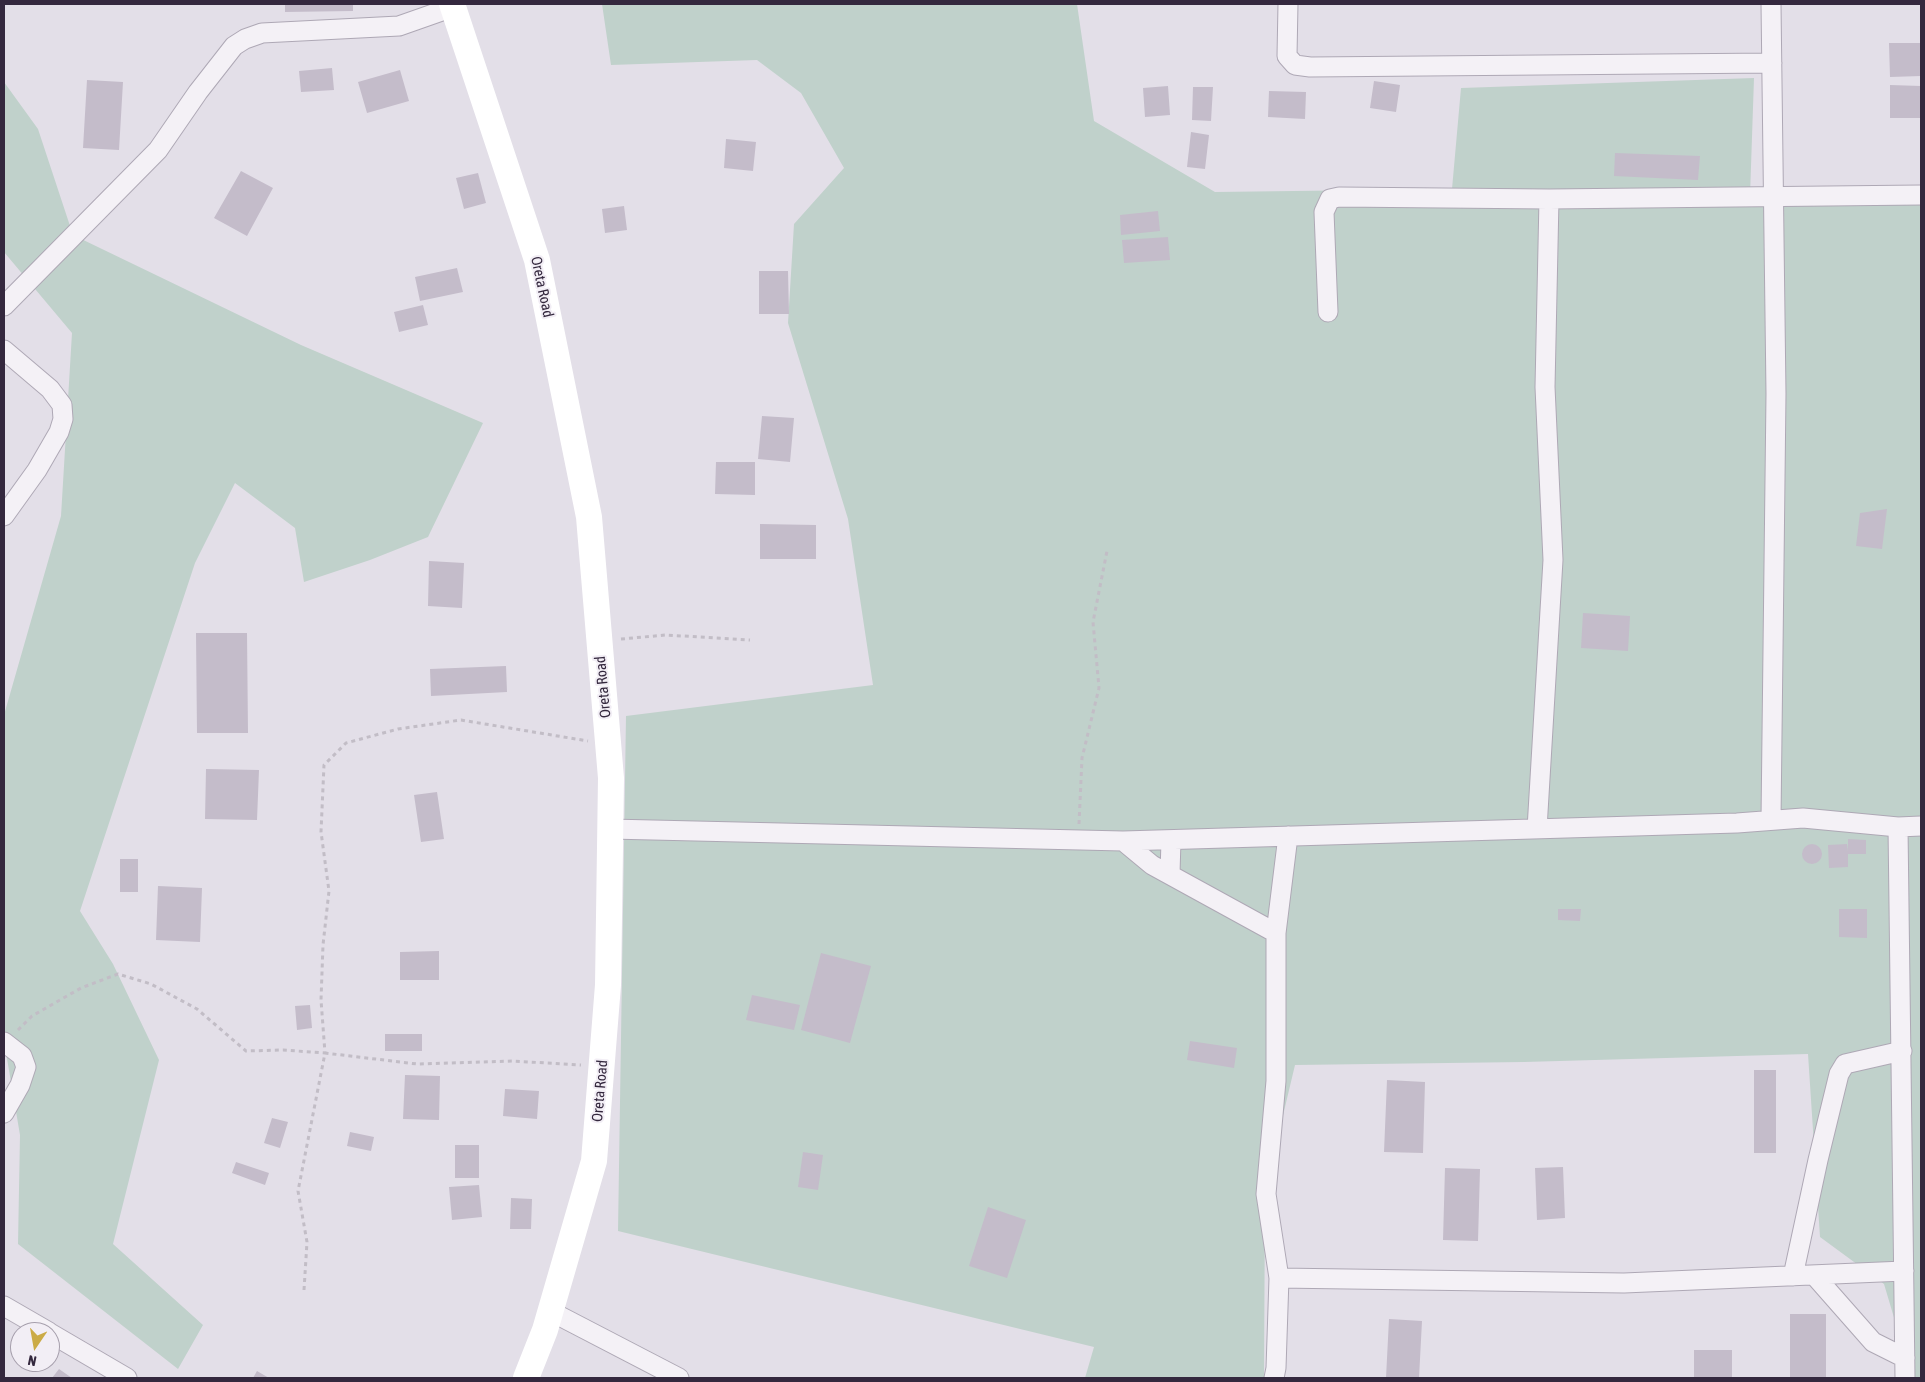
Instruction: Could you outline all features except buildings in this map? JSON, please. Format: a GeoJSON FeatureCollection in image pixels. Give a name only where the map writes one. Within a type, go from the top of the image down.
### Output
{"type":"FeatureCollection","features":[{"type":"Feature","properties":{"kind":"street"},"geometry":{"type":"LineString","coordinates":[[1288,4],[1287,56],[1295,64],[1310,67],[1772,64]]}},
{"type":"Feature","properties":{"kind":"street"},"geometry":{"type":"LineString","coordinates":[[1771,4],[1776,394],[1771,820]]}},
{"type":"Feature","properties":{"kind":"street"},"geometry":{"type":"LineString","coordinates":[[4,306],[158,150],[198,92],[234,46],[245,39],[262,33],[398,26],[453,5]]}},
{"type":"Feature","properties":{"kind":"street","name":"Oreta Road"},"geometry":{"type":"LineString","coordinates":[[453,5],[537,260],[589,518],[611,778],[608,985],[594,1161],[550,1311],[526,1378]]}},
{"type":"Feature","properties":{"kind":"street"},"geometry":{"type":"LineString","coordinates":[[1328,312],[1324,212],[1330,199],[1339,197],[1549,199],[1921,195]]}},
{"type":"Feature","properties":{"kind":"street"},"geometry":{"type":"LineString","coordinates":[[1536,829],[1553,560],[1545,387],[1549,199]]}},
{"type":"Feature","properties":{"kind":"street"},"geometry":{"type":"LineString","coordinates":[[4,350],[50,389],[62,405],[62,419],[59,432],[4,516]]}},
{"type":"Feature","properties":{"kind":"street"},"geometry":{"type":"LineString","coordinates":[[610,829],[1123,841],[1536,829],[1802,818],[1898,827],[1921,826]]}},
{"type":"Feature","properties":{"kind":"street"},"geometry":{"type":"LineString","coordinates":[[1898,827],[1905,1378]]}},
{"type":"Feature","properties":{"kind":"street"},"geometry":{"type":"LineString","coordinates":[[1274,1378],[1279,1278],[1266,1194],[1276,1081],[1276,933],[1288,836]]}},
{"type":"Feature","properties":{"kind":"street"},"geometry":{"type":"LineString","coordinates":[[1170,874],[1171,840]]}},
{"type":"Feature","properties":{"kind":"street"},"geometry":{"type":"LineString","coordinates":[[1123,841],[1152,865],[1276,933]]}},
{"type":"Feature","properties":{"kind":"street"},"geometry":{"type":"LineString","coordinates":[[4,1113],[12,1102],[26,1067],[22,1056],[5,1042]]}},
{"type":"Feature","properties":{"kind":"street"},"geometry":{"type":"LineString","coordinates":[[1793,1276],[1839,1074],[1846,1064],[1902,1051]]}},
{"type":"Feature","properties":{"kind":"street"},"geometry":{"type":"LineString","coordinates":[[1279,1278],[1624,1283],[1904,1271]]}},
{"type":"Feature","properties":{"kind":"street"},"geometry":{"type":"LineString","coordinates":[[1814,1275],[1874,1342],[1905,1358]]}},
{"type":"Feature","properties":{"kind":"street"},"geometry":{"type":"LineString","coordinates":[[4,1306],[32,1322]]}},
{"type":"Feature","properties":{"kind":"street"},"geometry":{"type":"LineString","coordinates":[[550,1311],[679,1378]]}},
{"type":"Feature","properties":{"kind":"street"},"geometry":{"type":"LineString","coordinates":[[60,1338],[127,1378]]}},
{"type":"Feature","properties":{"kind":"path"},"geometry":{"type":"LineString","coordinates":[[1079,840],[1082,758],[1099,688],[1093,622],[1107,551]]}},
{"type":"Feature","properties":{"kind":"path"},"geometry":{"type":"LineString","coordinates":[[600,641],[666,635],[750,640]]}},
{"type":"Feature","properties":{"kind":"path"},"geometry":{"type":"LineString","coordinates":[[304,1290],[307,1242],[298,1190],[325,1053],[321,1000],[323,945],[329,891],[321,832],[324,765],[346,743],[398,729],[461,720],[544,732],[608,744]]}},
{"type":"Feature","properties":{"kind":"path"},"geometry":{"type":"LineString","coordinates":[[5,1042],[32,1016],[81,988],[118,974],[150,984],[197,1009],[246,1051],[283,1050],[325,1053],[417,1064],[512,1061],[602,1066]]}},
{"type":"Feature","properties":{"kind":"shaded area"},"geometry":{"type":"Polygon","coordinates":[[[602,4],[1077,4],[1094,121],[1215,192],[1452,189],[1461,88],[1754,78],[1750,196],[1921,186],[1921,1378],[1912,1378],[1884,1284],[1820,1237],[1808,1054],[1524,1062],[1295,1065],[1265,1191],[1264,1378],[1085,1378],[1094,1347],[618,1231],[626,716],[873,685],[848,519],[788,323],[794,224],[844,168],[801,93],[757,60],[611,65],[602,4]]]}},
{"type":"Feature","properties":{"kind":"shaded area"},"geometry":{"type":"Polygon","coordinates":[[[4,82],[38,129],[73,235],[301,345],[483,423],[428,537],[370,560],[304,582],[295,528],[235,483],[195,563],[80,911],[113,964],[159,1060],[113,1244],[203,1325],[178,1369],[18,1244],[20,1135],[4,1041],[4,715],[61,516],[72,333],[4,252],[4,82]]]}}]}
